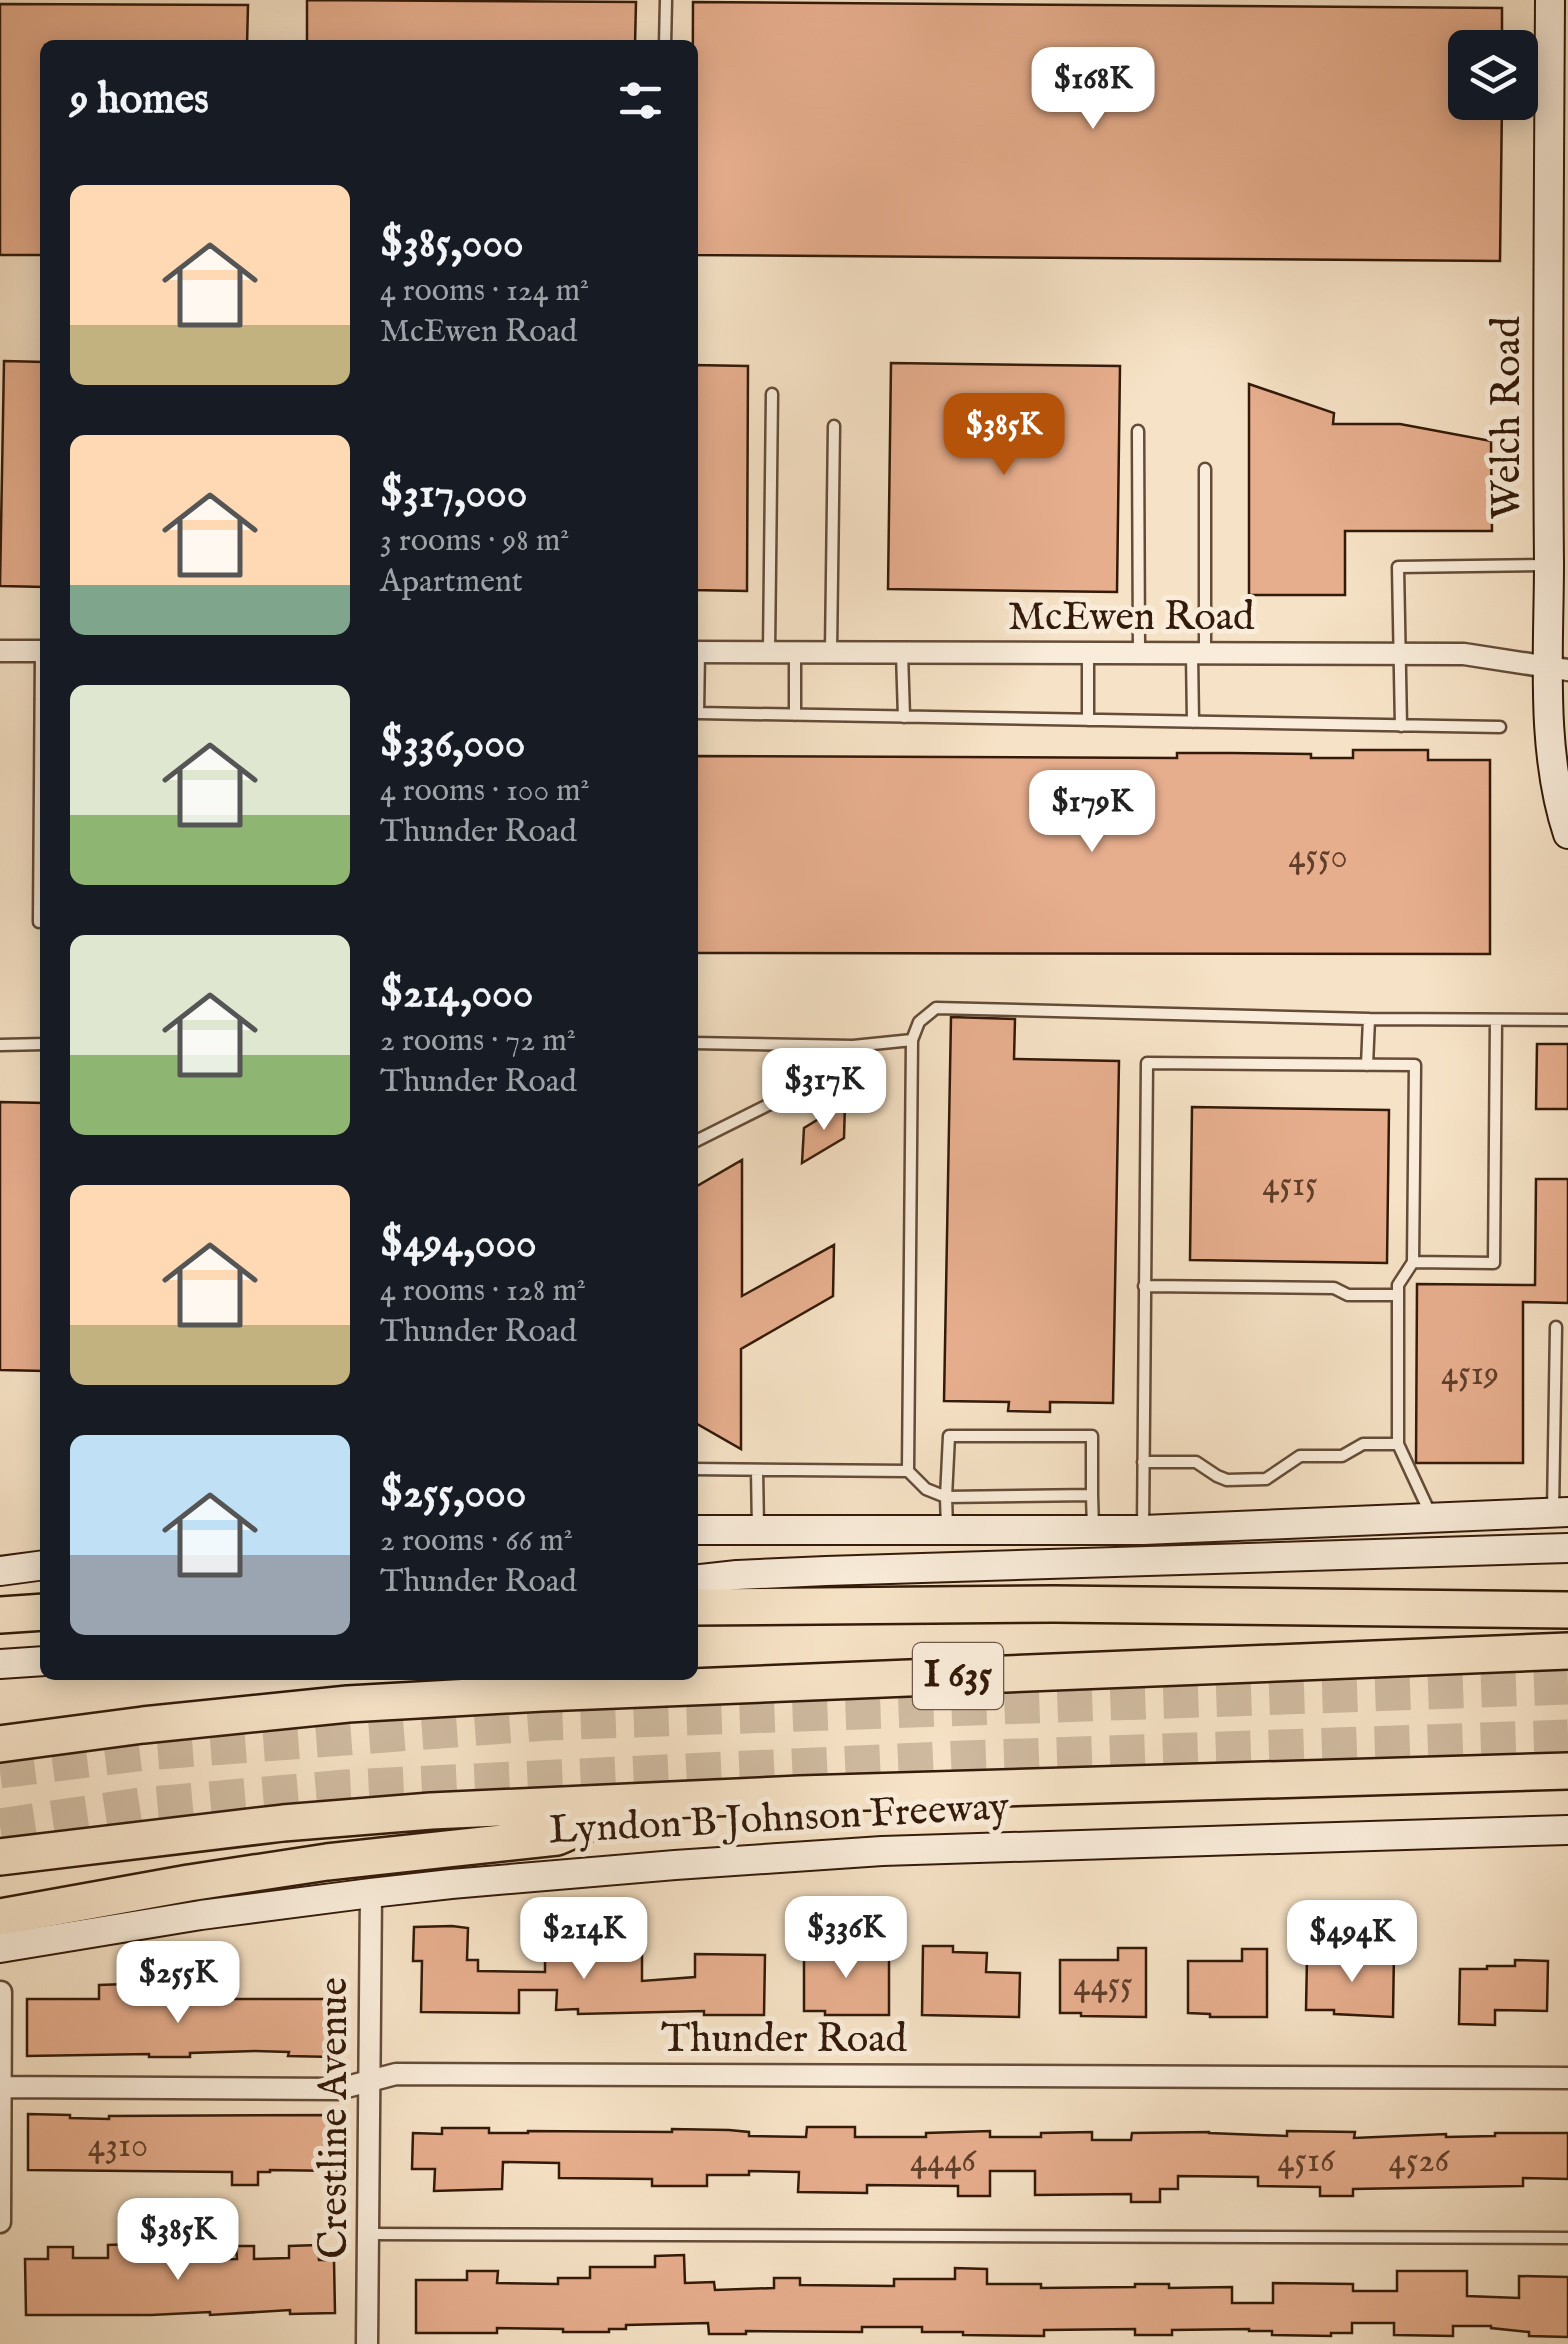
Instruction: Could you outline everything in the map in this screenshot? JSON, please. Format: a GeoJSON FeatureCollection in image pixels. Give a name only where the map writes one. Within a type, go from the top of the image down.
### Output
{"type":"FeatureCollection","features":[{"type":"Feature","properties":{"kind":"highway"},"geometry":{"type":"LineString","coordinates":[[698,1606],[1054,1604],[1568,1610]]}},
{"type":"Feature","properties":{"kind":"highway"},"geometry":{"type":"LineString","coordinates":[[0,1615],[40,1612]]}},
{"type":"Feature","properties":{"kind":"highway","name":"I 635"},"geometry":{"type":"LineString","coordinates":[[0,1744],[143,1724],[348,1704],[1568,1651]]}},
{"type":"Feature","properties":{"kind":"highway","name":"Lyndon B Johnson Freeway"},"geometry":{"type":"LineString","coordinates":[[0,1858],[283,1823],[431,1811],[800,1794],[1568,1770]]}},
{"type":"Feature","properties":{"kind":"highway"},"geometry":{"type":"LineString","coordinates":[[0,1918],[189,1882],[556,1837],[637,1802]]}},
{"type":"Feature","properties":{"kind":"main road","name":"Welch Road"},"geometry":{"type":"LineString","coordinates":[[1550,0],[1558,184],[1549,565],[1558,669],[1554,772],[1568,834]]}},
{"type":"Feature","properties":{"kind":"main road"},"geometry":{"type":"LineString","coordinates":[[698,1530],[1143,1530],[1561,1512]]}},
{"type":"Feature","properties":{"kind":"main road"},"geometry":{"type":"LineString","coordinates":[[698,1579],[826,1570],[1568,1548]]}},
{"type":"Feature","properties":{"kind":"main road"},"geometry":{"type":"LineString","coordinates":[[0,1571],[40,1567]]}},
{"type":"Feature","properties":{"kind":"main road"},"geometry":{"type":"LineString","coordinates":[[0,1664],[40,1661]]}},
{"type":"Feature","properties":{"kind":"main road","name":"Lyndon B Johnson Freeway"},"geometry":{"type":"LineString","coordinates":[[0,1948],[201,1915],[371,1893],[675,1865],[882,1851],[1568,1830]]}},
{"type":"Feature","properties":{"kind":"street"},"geometry":{"type":"LineString","coordinates":[[0,651],[40,651]]}},
{"type":"Feature","properties":{"kind":"street","name":"McEwen Road"},"geometry":{"type":"LineString","coordinates":[[698,652],[1464,654],[1558,669]]}},
{"type":"Feature","properties":{"kind":"street","name":"Crestline Avenue"},"geometry":{"type":"LineString","coordinates":[[367,2344],[371,1893]]}},
{"type":"Feature","properties":{"kind":"street"},"geometry":{"type":"LineString","coordinates":[[0,2222],[1,1992]]}},
{"type":"Feature","properties":{"kind":"street","name":"Thunder Road"},"geometry":{"type":"LineString","coordinates":[[1,2087],[339,2089],[396,2074],[1568,2078]]}},
{"type":"Feature","properties":{"kind":"lane"},"geometry":{"type":"LineString","coordinates":[[666,0],[666,40]]}},
{"type":"Feature","properties":{"kind":"lane"},"geometry":{"type":"LineString","coordinates":[[769,652],[772,394]]}},
{"type":"Feature","properties":{"kind":"lane"},"geometry":{"type":"LineString","coordinates":[[831,652],[834,426]]}},
{"type":"Feature","properties":{"kind":"lane"},"geometry":{"type":"LineString","coordinates":[[1138,432],[1139,653]]}},
{"type":"Feature","properties":{"kind":"lane"},"geometry":{"type":"LineString","coordinates":[[1193,722],[1206,469]]}},
{"type":"Feature","properties":{"kind":"lane"},"geometry":{"type":"LineString","coordinates":[[1402,726],[1398,567],[1549,565]]}},
{"type":"Feature","properties":{"kind":"lane"},"geometry":{"type":"LineString","coordinates":[[794,715],[795,652]]}},
{"type":"Feature","properties":{"kind":"lane"},"geometry":{"type":"LineString","coordinates":[[902,653],[904,717]]}},
{"type":"Feature","properties":{"kind":"lane"},"geometry":{"type":"LineString","coordinates":[[1088,653],[1088,720]]}},
{"type":"Feature","properties":{"kind":"lane"},"geometry":{"type":"LineString","coordinates":[[698,713],[1500,727]]}},
{"type":"Feature","properties":{"kind":"lane"},"geometry":{"type":"LineString","coordinates":[[38,922],[40,814]]}},
{"type":"Feature","properties":{"kind":"lane"},"geometry":{"type":"LineString","coordinates":[[908,1471],[912,1040],[919,1022],[936,1008],[1568,1020]]}},
{"type":"Feature","properties":{"kind":"lane"},"geometry":{"type":"LineString","coordinates":[[1367,1065],[1370,1019]]}},
{"type":"Feature","properties":{"kind":"lane"},"geometry":{"type":"LineString","coordinates":[[1413,1262],[1494,1264],[1496,1020]]}},
{"type":"Feature","properties":{"kind":"lane"},"geometry":{"type":"LineString","coordinates":[[698,1044],[853,1046],[912,1040]]}},
{"type":"Feature","properties":{"kind":"lane"},"geometry":{"type":"LineString","coordinates":[[0,1044],[40,1044]]}},
{"type":"Feature","properties":{"kind":"lane"},"geometry":{"type":"LineString","coordinates":[[698,1140],[818,1083],[853,1046]]}},
{"type":"Feature","properties":{"kind":"lane"},"geometry":{"type":"LineString","coordinates":[[1143,1530],[1147,1063],[1415,1065],[1413,1262],[1398,1285],[1398,1444],[1432,1519]]}},
{"type":"Feature","properties":{"kind":"lane"},"geometry":{"type":"LineString","coordinates":[[1144,1286],[1334,1288],[1348,1295],[1398,1295]]}},
{"type":"Feature","properties":{"kind":"lane"},"geometry":{"type":"LineString","coordinates":[[1556,1327],[1561,1512]]}},
{"type":"Feature","properties":{"kind":"lane"},"geometry":{"type":"LineString","coordinates":[[947,1529],[949,1436],[1092,1436],[1093,1529]]}},
{"type":"Feature","properties":{"kind":"lane"},"geometry":{"type":"LineString","coordinates":[[1143,1462],[1196,1462],[1228,1480],[1266,1479],[1300,1456],[1342,1456],[1363,1444],[1398,1444]]}},
{"type":"Feature","properties":{"kind":"lane"},"geometry":{"type":"LineString","coordinates":[[698,1468],[908,1471],[926,1489],[946,1497],[1092,1495]]}},
{"type":"Feature","properties":{"kind":"lane"},"geometry":{"type":"LineString","coordinates":[[757,1470],[758,1528]]}},
{"type":"Feature","properties":{"kind":"lane"},"geometry":{"type":"LineString","coordinates":[[370,2234],[1568,2238]]}},
{"type":"Feature","properties":{"kind":"building"},"geometry":{"type":"Polygon","coordinates":[[[307,0],[636,2],[635,40],[307,40],[307,0]]]}},
{"type":"Feature","properties":{"kind":"building"},"geometry":{"type":"Polygon","coordinates":[[[693,2],[1502,8],[1502,30],[1448,30],[1448,120],[1502,120],[1500,261],[698,255],[698,40],[693,40],[693,2]]]}},
{"type":"Feature","properties":{"kind":"building"},"geometry":{"type":"Polygon","coordinates":[[[0,4],[248,5],[247,40],[40,40],[40,255],[0,255],[0,4]]]}},
{"type":"Feature","properties":{"kind":"building"},"geometry":{"type":"Polygon","coordinates":[[[4,361],[40,362],[40,587],[0,586],[4,361]]]}},
{"type":"Feature","properties":{"kind":"building"},"geometry":{"type":"Polygon","coordinates":[[[891,363],[1120,366],[1117,592],[888,589],[891,363]]]}},
{"type":"Feature","properties":{"kind":"building"},"geometry":{"type":"Polygon","coordinates":[[[698,365],[748,366],[747,591],[698,590],[698,365]]]}},
{"type":"Feature","properties":{"kind":"building"},"geometry":{"type":"Polygon","coordinates":[[[1249,384],[1334,413],[1333,424],[1400,424],[1491,441],[1492,531],[1345,531],[1345,595],[1249,595],[1249,384]]]}},
{"type":"Feature","properties":{"kind":"building"},"geometry":{"type":"Polygon","coordinates":[[[1353,750],[1428,750],[1428,760],[1490,760],[1490,954],[698,953],[698,756],[1177,758],[1177,753],[1232,753],[1353,758],[1353,750]]]}},
{"type":"Feature","properties":{"kind":"building"},"geometry":{"type":"Polygon","coordinates":[[[951,1017],[1015,1019],[1014,1059],[1119,1061],[1113,1403],[1050,1402],[1050,1412],[1008,1411],[1009,1402],[944,1401],[951,1017]]]}},
{"type":"Feature","properties":{"kind":"building"},"geometry":{"type":"Polygon","coordinates":[[[1537,1044],[1568,1044],[1568,1109],[1536,1109],[1537,1044]]]}},
{"type":"Feature","properties":{"kind":"building"},"geometry":{"type":"Polygon","coordinates":[[[0,1102],[40,1103],[40,1371],[0,1370],[0,1102]]]}},
{"type":"Feature","properties":{"kind":"building"},"geometry":{"type":"Polygon","coordinates":[[[845,1103],[844,1138],[802,1163],[804,1128],[845,1103]]]}},
{"type":"Feature","properties":{"kind":"building"},"geometry":{"type":"Polygon","coordinates":[[[1192,1107],[1389,1110],[1387,1263],[1190,1260],[1192,1107]]]}},
{"type":"Feature","properties":{"kind":"building"},"geometry":{"type":"Polygon","coordinates":[[[742,1160],[742,1296],[834,1245],[833,1296],[741,1349],[741,1449],[698,1424],[698,1186],[742,1160]]]}},
{"type":"Feature","properties":{"kind":"building"},"geometry":{"type":"Polygon","coordinates":[[[1536,1179],[1568,1179],[1568,1303],[1523,1302],[1523,1463],[1416,1463],[1417,1284],[1535,1285],[1536,1179]]]}},
{"type":"Feature","properties":{"kind":"building"},"geometry":{"type":"Polygon","coordinates":[[[414,1927],[468,1928],[467,1960],[478,1960],[478,1971],[545,1972],[545,1958],[609,1959],[609,1950],[642,1950],[642,1981],[695,1977],[695,1954],[765,1955],[764,2015],[704,2015],[704,2011],[578,2014],[578,2009],[556,2010],[557,1990],[519,1990],[519,2013],[421,2012],[422,1961],[413,1961],[414,1927]]]}},
{"type":"Feature","properties":{"kind":"building"},"geometry":{"type":"Polygon","coordinates":[[[804,1943],[833,1943],[833,1951],[889,1952],[889,2015],[825,2015],[825,2011],[804,2011],[804,1943]]]}},
{"type":"Feature","properties":{"kind":"building"},"geometry":{"type":"Polygon","coordinates":[[[923,1946],[953,1946],[953,1952],[987,1953],[986,1972],[1020,1973],[1019,2017],[922,2015],[923,1946]]]}},
{"type":"Feature","properties":{"kind":"building"},"geometry":{"type":"Polygon","coordinates":[[[1118,1948],[1146,1948],[1146,2017],[1060,2013],[1060,1960],[1118,1960],[1118,1948]]]}},
{"type":"Feature","properties":{"kind":"building"},"geometry":{"type":"Polygon","coordinates":[[[1242,1949],[1267,1949],[1267,2017],[1188,2013],[1188,1961],[1242,1961],[1242,1949]]]}},
{"type":"Feature","properties":{"kind":"building"},"geometry":{"type":"Polygon","coordinates":[[[1366,1949],[1394,1950],[1393,2017],[1306,2010],[1307,1958],[1366,1959],[1366,1949]]]}},
{"type":"Feature","properties":{"kind":"building"},"geometry":{"type":"Polygon","coordinates":[[[1515,1960],[1548,1961],[1547,2011],[1495,2010],[1495,2025],[1459,2024],[1460,1969],[1515,1966],[1515,1960]]]}},
{"type":"Feature","properties":{"kind":"building"},"geometry":{"type":"Polygon","coordinates":[[[126,1984],[126,1999],[333,1999],[333,2057],[255,2051],[190,2053],[190,2057],[27,2056],[27,1999],[99,1999],[99,1985],[126,1984]]]}},
{"type":"Feature","properties":{"kind":"building"},"geometry":{"type":"Polygon","coordinates":[[[28,2114],[109,2119],[337,2115],[337,2171],[270,2170],[258,2172],[258,2185],[232,2185],[232,2172],[28,2170],[28,2114]]]}},
{"type":"Feature","properties":{"kind":"building"},"geometry":{"type":"Polygon","coordinates":[[[807,2127],[855,2127],[855,2137],[926,2137],[926,2133],[990,2131],[990,2137],[1041,2137],[1041,2133],[1092,2132],[1092,2140],[1131,2140],[1132,2133],[1287,2136],[1287,2131],[1355,2132],[1354,2138],[1568,2133],[1568,2179],[1523,2178],[1523,2186],[1353,2189],[1353,2196],[1320,2196],[1320,2187],[1258,2186],[1258,2177],[1178,2176],[1178,2189],[1160,2189],[1160,2202],[1131,2202],[1131,2194],[1035,2195],[1035,2171],[990,2171],[990,2196],[958,2196],[958,2186],[867,2185],[867,2193],[798,2192],[799,2172],[707,2175],[707,2186],[652,2186],[652,2179],[559,2178],[559,2163],[503,2162],[502,2189],[434,2191],[435,2169],[412,2169],[413,2133],[442,2134],[442,2128],[489,2128],[489,2133],[729,2130],[749,2132],[749,2136],[806,2137],[807,2127]]]}},
{"type":"Feature","properties":{"kind":"building"},"geometry":{"type":"Polygon","coordinates":[[[132,2244],[132,2248],[188,2247],[189,2260],[237,2259],[236,2246],[254,2246],[254,2259],[289,2258],[289,2246],[318,2245],[319,2260],[334,2260],[335,2313],[290,2314],[290,2310],[210,2315],[26,2315],[25,2259],[48,2259],[48,2247],[73,2247],[73,2258],[108,2258],[108,2245],[132,2244]]]}},
{"type":"Feature","properties":{"kind":"building"},"geometry":{"type":"Polygon","coordinates":[[[684,2255],[685,2283],[714,2282],[715,2290],[774,2288],[774,2278],[800,2278],[800,2285],[894,2286],[894,2279],[955,2279],[955,2268],[987,2269],[987,2284],[1041,2284],[1041,2288],[1135,2284],[1232,2287],[1232,2303],[1273,2303],[1273,2283],[1353,2284],[1353,2291],[1397,2291],[1397,2271],[1467,2271],[1467,2296],[1519,2298],[1519,2276],[1568,2277],[1568,2337],[1529,2336],[1529,2332],[1491,2326],[1453,2326],[1453,2336],[1394,2335],[1394,2323],[1352,2323],[1352,2333],[1331,2336],[1272,2335],[1272,2331],[1249,2329],[1172,2330],[1172,2335],[1135,2335],[1135,2329],[1044,2330],[1044,2336],[963,2335],[922,2332],[922,2327],[862,2327],[862,2332],[709,2334],[708,2323],[626,2325],[626,2329],[609,2332],[497,2328],[497,2333],[416,2333],[416,2280],[467,2280],[467,2271],[498,2271],[497,2283],[558,2284],[558,2278],[590,2278],[590,2267],[655,2267],[655,2256],[684,2255]]]}},
{"type":"Feature","properties":{"kind":"tunnel"},"geometry":{"type":"LineString","coordinates":[[0,1771],[144,1753],[547,1723],[1568,1687]]}},
{"type":"Feature","properties":{"kind":"tunnel"},"geometry":{"type":"LineString","coordinates":[[0,1826],[140,1805],[345,1787],[963,1758],[1568,1737]]}}]}
